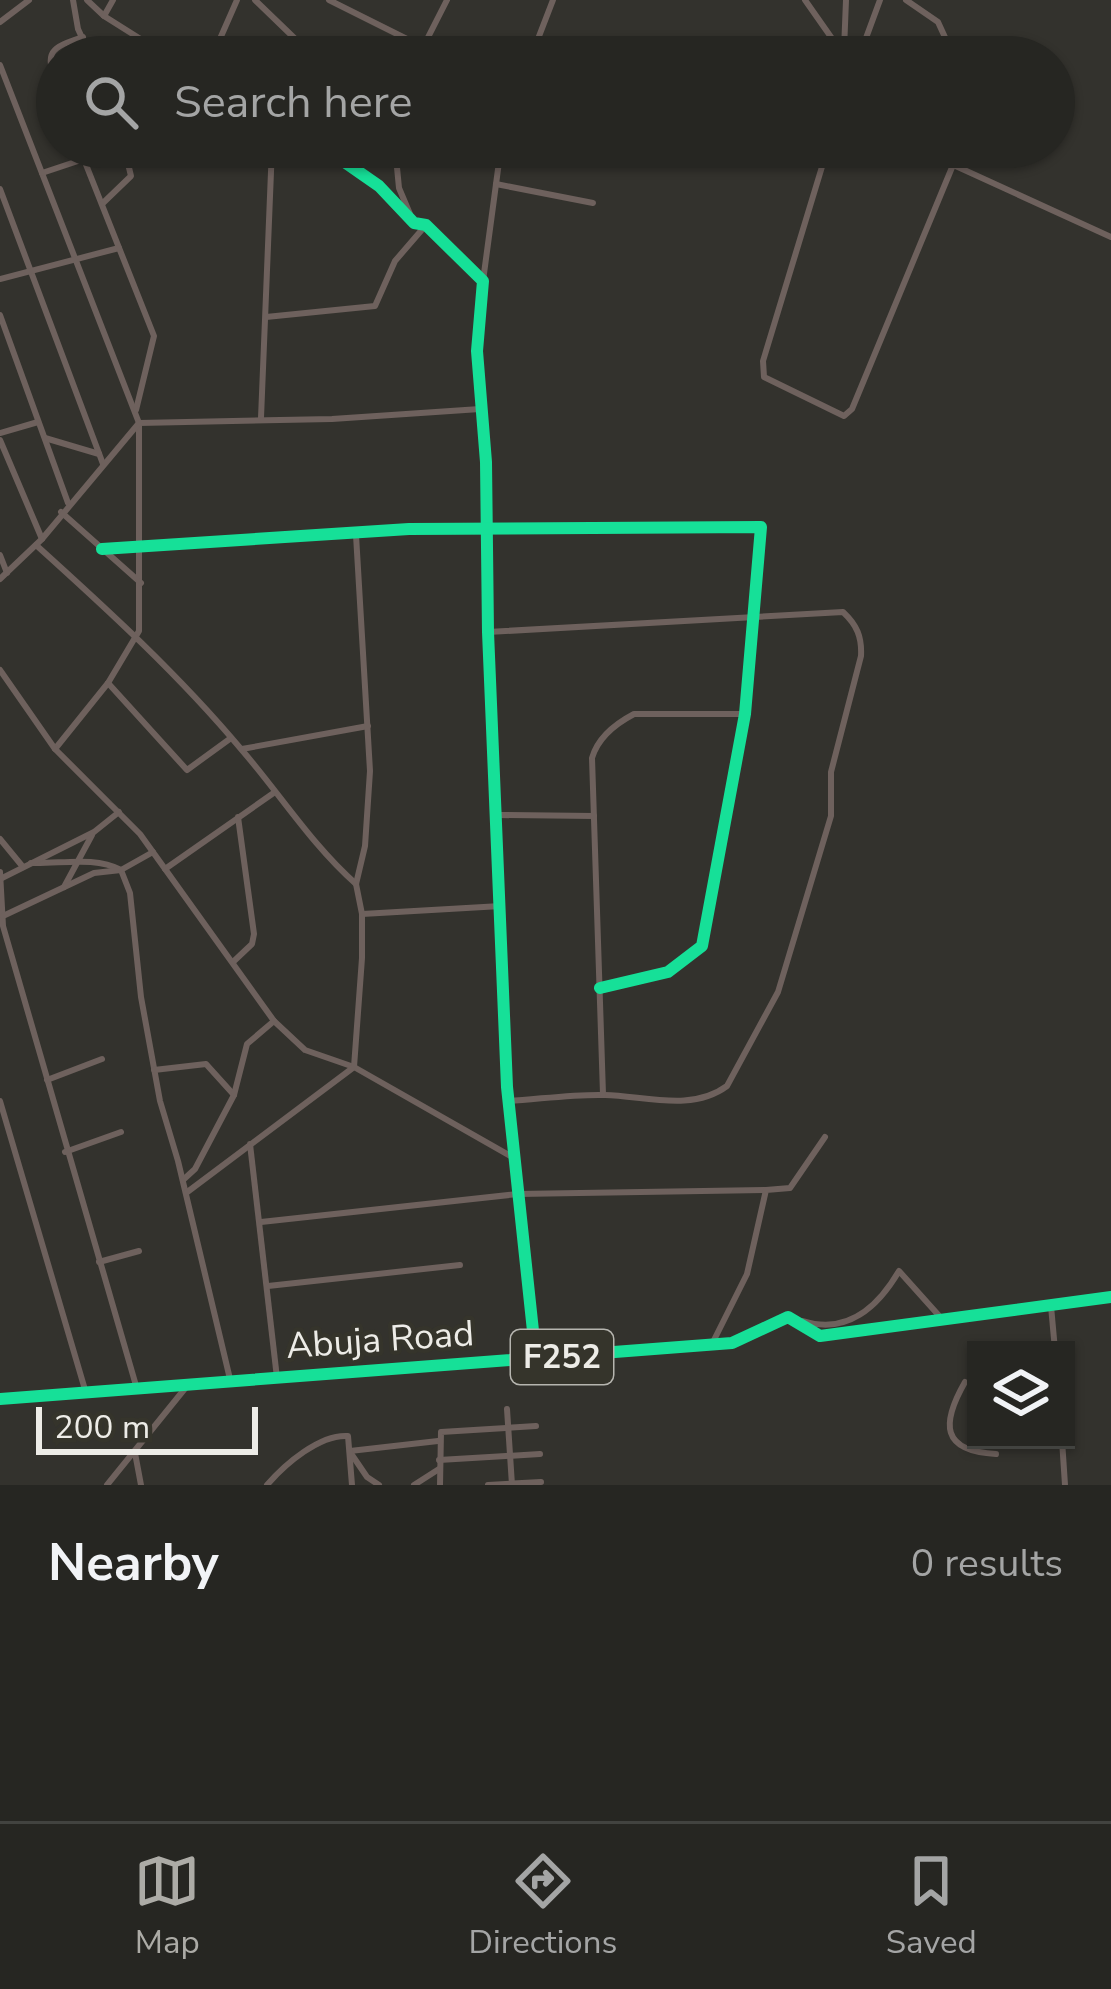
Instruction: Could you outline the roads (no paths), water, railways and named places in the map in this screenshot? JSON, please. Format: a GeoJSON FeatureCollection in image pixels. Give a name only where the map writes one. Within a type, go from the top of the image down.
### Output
{"type":"FeatureCollection","features":[{"type":"Feature","properties":{"kind":"street"},"geometry":{"type":"LineString","coordinates":[[0,22],[29,0]]}},
{"type":"Feature","properties":{"kind":"street"},"geometry":{"type":"LineString","coordinates":[[73,0],[83,36]]}},
{"type":"Feature","properties":{"kind":"street"},"geometry":{"type":"LineString","coordinates":[[87,0],[136,36]]}},
{"type":"Feature","properties":{"kind":"street"},"geometry":{"type":"LineString","coordinates":[[104,16],[112,0]]}},
{"type":"Feature","properties":{"kind":"street"},"geometry":{"type":"LineString","coordinates":[[221,36],[237,0]]}},
{"type":"Feature","properties":{"kind":"street"},"geometry":{"type":"LineString","coordinates":[[255,0],[292,36]]}},
{"type":"Feature","properties":{"kind":"street"},"geometry":{"type":"LineString","coordinates":[[328,0],[401,36]]}},
{"type":"Feature","properties":{"kind":"street"},"geometry":{"type":"LineString","coordinates":[[429,36],[447,0]]}},
{"type":"Feature","properties":{"kind":"street"},"geometry":{"type":"LineString","coordinates":[[539,36],[554,0]]}},
{"type":"Feature","properties":{"kind":"street"},"geometry":{"type":"LineString","coordinates":[[806,0],[831,36]]}},
{"type":"Feature","properties":{"kind":"street"},"geometry":{"type":"LineString","coordinates":[[845,36],[846,0]]}},
{"type":"Feature","properties":{"kind":"street"},"geometry":{"type":"LineString","coordinates":[[867,36],[880,0]]}},
{"type":"Feature","properties":{"kind":"street"},"geometry":{"type":"LineString","coordinates":[[906,0],[938,22],[944,36]]}},
{"type":"Feature","properties":{"kind":"street"},"geometry":{"type":"LineString","coordinates":[[0,65],[36,158]]}},
{"type":"Feature","properties":{"kind":"street"},"geometry":{"type":"LineString","coordinates":[[40,168],[139,423],[137,637],[56,749]]}},
{"type":"Feature","properties":{"kind":"street"},"geometry":{"type":"LineString","coordinates":[[42,173],[57,168]]}},
{"type":"Feature","properties":{"kind":"street"},"geometry":{"type":"LineString","coordinates":[[87,168],[154,336],[135,413]]}},
{"type":"Feature","properties":{"kind":"street"},"geometry":{"type":"LineString","coordinates":[[101,204],[131,176],[129,168]]}},
{"type":"Feature","properties":{"kind":"street"},"geometry":{"type":"LineString","coordinates":[[261,418],[271,168]]}},
{"type":"Feature","properties":{"kind":"street"},"geometry":{"type":"LineString","coordinates":[[353,168],[483,281]]}},
{"type":"Feature","properties":{"kind":"street"},"geometry":{"type":"LineString","coordinates":[[397,168],[399,188],[420,224]]}},
{"type":"Feature","properties":{"kind":"street"},"geometry":{"type":"LineString","coordinates":[[498,168],[477,351],[488,527],[488,632],[508,1101],[536,1359]]}},
{"type":"Feature","properties":{"kind":"street"},"geometry":{"type":"LineString","coordinates":[[822,168],[763,361],[764,377],[844,416],[852,409],[951,168]]}},
{"type":"Feature","properties":{"kind":"street"},"geometry":{"type":"LineString","coordinates":[[959,168],[1111,237]]}},
{"type":"Feature","properties":{"kind":"street"},"geometry":{"type":"LineString","coordinates":[[496,184],[593,203]]}},
{"type":"Feature","properties":{"kind":"street"},"geometry":{"type":"LineString","coordinates":[[0,189],[103,464]]}},
{"type":"Feature","properties":{"kind":"street"},"geometry":{"type":"LineString","coordinates":[[266,317],[375,306],[395,261],[420,224]]}},
{"type":"Feature","properties":{"kind":"street"},"geometry":{"type":"LineString","coordinates":[[0,279],[119,248]]}},
{"type":"Feature","properties":{"kind":"street"},"geometry":{"type":"LineString","coordinates":[[0,315],[68,503]]}},
{"type":"Feature","properties":{"kind":"street"},"geometry":{"type":"LineString","coordinates":[[4,576],[39,542],[139,423],[332,419],[480,409]]}},
{"type":"Feature","properties":{"kind":"street"},"geometry":{"type":"LineString","coordinates":[[38,422],[0,437],[39,542],[242,749],[329,860],[356,884]]}},
{"type":"Feature","properties":{"kind":"street"},"geometry":{"type":"LineString","coordinates":[[44,438],[99,454]]}},
{"type":"Feature","properties":{"kind":"street"},"geometry":{"type":"LineString","coordinates":[[61,512],[141,583]]}},
{"type":"Feature","properties":{"kind":"street"},"geometry":{"type":"LineString","coordinates":[[102,549],[488,527],[761,527],[746,714],[702,946],[674,972],[647,982],[600,988]]}},
{"type":"Feature","properties":{"kind":"street"},"geometry":{"type":"LineString","coordinates":[[354,1067],[362,914],[356,884],[365,846],[368,726],[356,535]]}},
{"type":"Feature","properties":{"kind":"street"},"geometry":{"type":"LineString","coordinates":[[0,555],[4,576]]}},
{"type":"Feature","properties":{"kind":"street"},"geometry":{"type":"LineString","coordinates":[[488,632],[843,612],[862,641],[831,772],[831,816],[778,992],[728,1086],[717,1094],[676,1101],[604,1094],[508,1101]]}},
{"type":"Feature","properties":{"kind":"street"},"geometry":{"type":"LineString","coordinates":[[0,670],[56,749],[153,852],[274,1021],[305,1050],[354,1067],[514,1158]]}},
{"type":"Feature","properties":{"kind":"street"},"geometry":{"type":"LineString","coordinates":[[108,683],[187,770],[231,738]]}},
{"type":"Feature","properties":{"kind":"street"},"geometry":{"type":"LineString","coordinates":[[604,1094],[592,758],[596,745],[617,723],[634,714],[746,714]]}},
{"type":"Feature","properties":{"kind":"street"},"geometry":{"type":"LineString","coordinates":[[242,749],[368,726]]}},
{"type":"Feature","properties":{"kind":"street"},"geometry":{"type":"LineString","coordinates":[[165,869],[274,792]]}},
{"type":"Feature","properties":{"kind":"street"},"geometry":{"type":"LineString","coordinates":[[119,812],[94,832],[0,876],[1,919],[137,1389]]}},
{"type":"Feature","properties":{"kind":"street"},"geometry":{"type":"LineString","coordinates":[[498,814],[594,816]]}},
{"type":"Feature","properties":{"kind":"street"},"geometry":{"type":"LineString","coordinates":[[233,962],[252,944],[254,934],[238,817]]}},
{"type":"Feature","properties":{"kind":"street"},"geometry":{"type":"LineString","coordinates":[[64,886],[94,832]]}},
{"type":"Feature","properties":{"kind":"street"},"geometry":{"type":"LineString","coordinates":[[0,839],[27,865],[102,861],[121,871],[130,893],[154,1070],[231,1382]]}},
{"type":"Feature","properties":{"kind":"street"},"geometry":{"type":"LineString","coordinates":[[1,919],[64,886],[94,873],[121,871],[153,852]]}},
{"type":"Feature","properties":{"kind":"street"},"geometry":{"type":"LineString","coordinates":[[362,914],[501,906]]}},
{"type":"Feature","properties":{"kind":"street"},"geometry":{"type":"LineString","coordinates":[[183,1181],[195,1169],[234,1095],[247,1044],[274,1021]]}},
{"type":"Feature","properties":{"kind":"street"},"geometry":{"type":"LineString","coordinates":[[47,1080],[102,1059]]}},
{"type":"Feature","properties":{"kind":"street"},"geometry":{"type":"LineString","coordinates":[[154,1070],[206,1064],[234,1095]]}},
{"type":"Feature","properties":{"kind":"street"},"geometry":{"type":"LineString","coordinates":[[186,1193],[354,1067]]}},
{"type":"Feature","properties":{"kind":"street"},"geometry":{"type":"LineString","coordinates":[[0,1101],[86,1393]]}},
{"type":"Feature","properties":{"kind":"street"},"geometry":{"type":"LineString","coordinates":[[65,1152],[121,1132]]}},
{"type":"Feature","properties":{"kind":"street"},"geometry":{"type":"LineString","coordinates":[[261,1222],[518,1194],[790,1188],[825,1137]]}},
{"type":"Feature","properties":{"kind":"street"},"geometry":{"type":"LineString","coordinates":[[250,1144],[278,1378]]}},
{"type":"Feature","properties":{"kind":"street"},"geometry":{"type":"LineString","coordinates":[[712,1344],[747,1274],[766,1190]]}},
{"type":"Feature","properties":{"kind":"street"},"geometry":{"type":"LineString","coordinates":[[99,1262],[139,1251]]}},
{"type":"Feature","properties":{"kind":"street"},"geometry":{"type":"LineString","coordinates":[[268,1286],[460,1265]]}},
{"type":"Feature","properties":{"kind":"street"},"geometry":{"type":"LineString","coordinates":[[788,1316],[816,1325],[843,1323],[867,1312],[886,1294],[899,1271],[945,1322]]}},
{"type":"Feature","properties":{"kind":"street"},"geometry":{"type":"LineString","coordinates":[[788,1316],[820,1336],[1111,1298]]}},
{"type":"Feature","properties":{"kind":"street"},"geometry":{"type":"LineString","coordinates":[[1051,1306],[1054,1341]]}},
{"type":"Feature","properties":{"kind":"street","name":"Abuja Road"},"geometry":{"type":"LineString","coordinates":[[0,1399],[732,1343],[788,1316]]}},
{"type":"Feature","properties":{"kind":"street"},"geometry":{"type":"LineString","coordinates":[[965,1382],[950,1408],[947,1423],[952,1435],[970,1453],[996,1454]]}},
{"type":"Feature","properties":{"kind":"street"},"geometry":{"type":"LineString","coordinates":[[107,1485],[187,1386]]}},
{"type":"Feature","properties":{"kind":"street"},"geometry":{"type":"LineString","coordinates":[[507,1409],[512,1485]]}},
{"type":"Feature","properties":{"kind":"street"},"geometry":{"type":"LineString","coordinates":[[440,1485],[441,1432],[536,1426]]}},
{"type":"Feature","properties":{"kind":"street"},"geometry":{"type":"LineString","coordinates":[[266,1485],[283,1467],[333,1436],[348,1436],[352,1485]]}},
{"type":"Feature","properties":{"kind":"street"},"geometry":{"type":"LineString","coordinates":[[350,1451],[438,1441]]}},
{"type":"Feature","properties":{"kind":"street"},"geometry":{"type":"LineString","coordinates":[[1063,1449],[1065,1485]]}},
{"type":"Feature","properties":{"kind":"street"},"geometry":{"type":"LineString","coordinates":[[350,1451],[367,1477],[379,1485]]}},
{"type":"Feature","properties":{"kind":"street"},"geometry":{"type":"LineString","coordinates":[[135,1453],[141,1485]]}},
{"type":"Feature","properties":{"kind":"street"},"geometry":{"type":"LineString","coordinates":[[414,1485],[439,1464],[539,1454]]}},
{"type":"Feature","properties":{"kind":"street"},"geometry":{"type":"LineString","coordinates":[[488,1485],[541,1482]]}}]}
